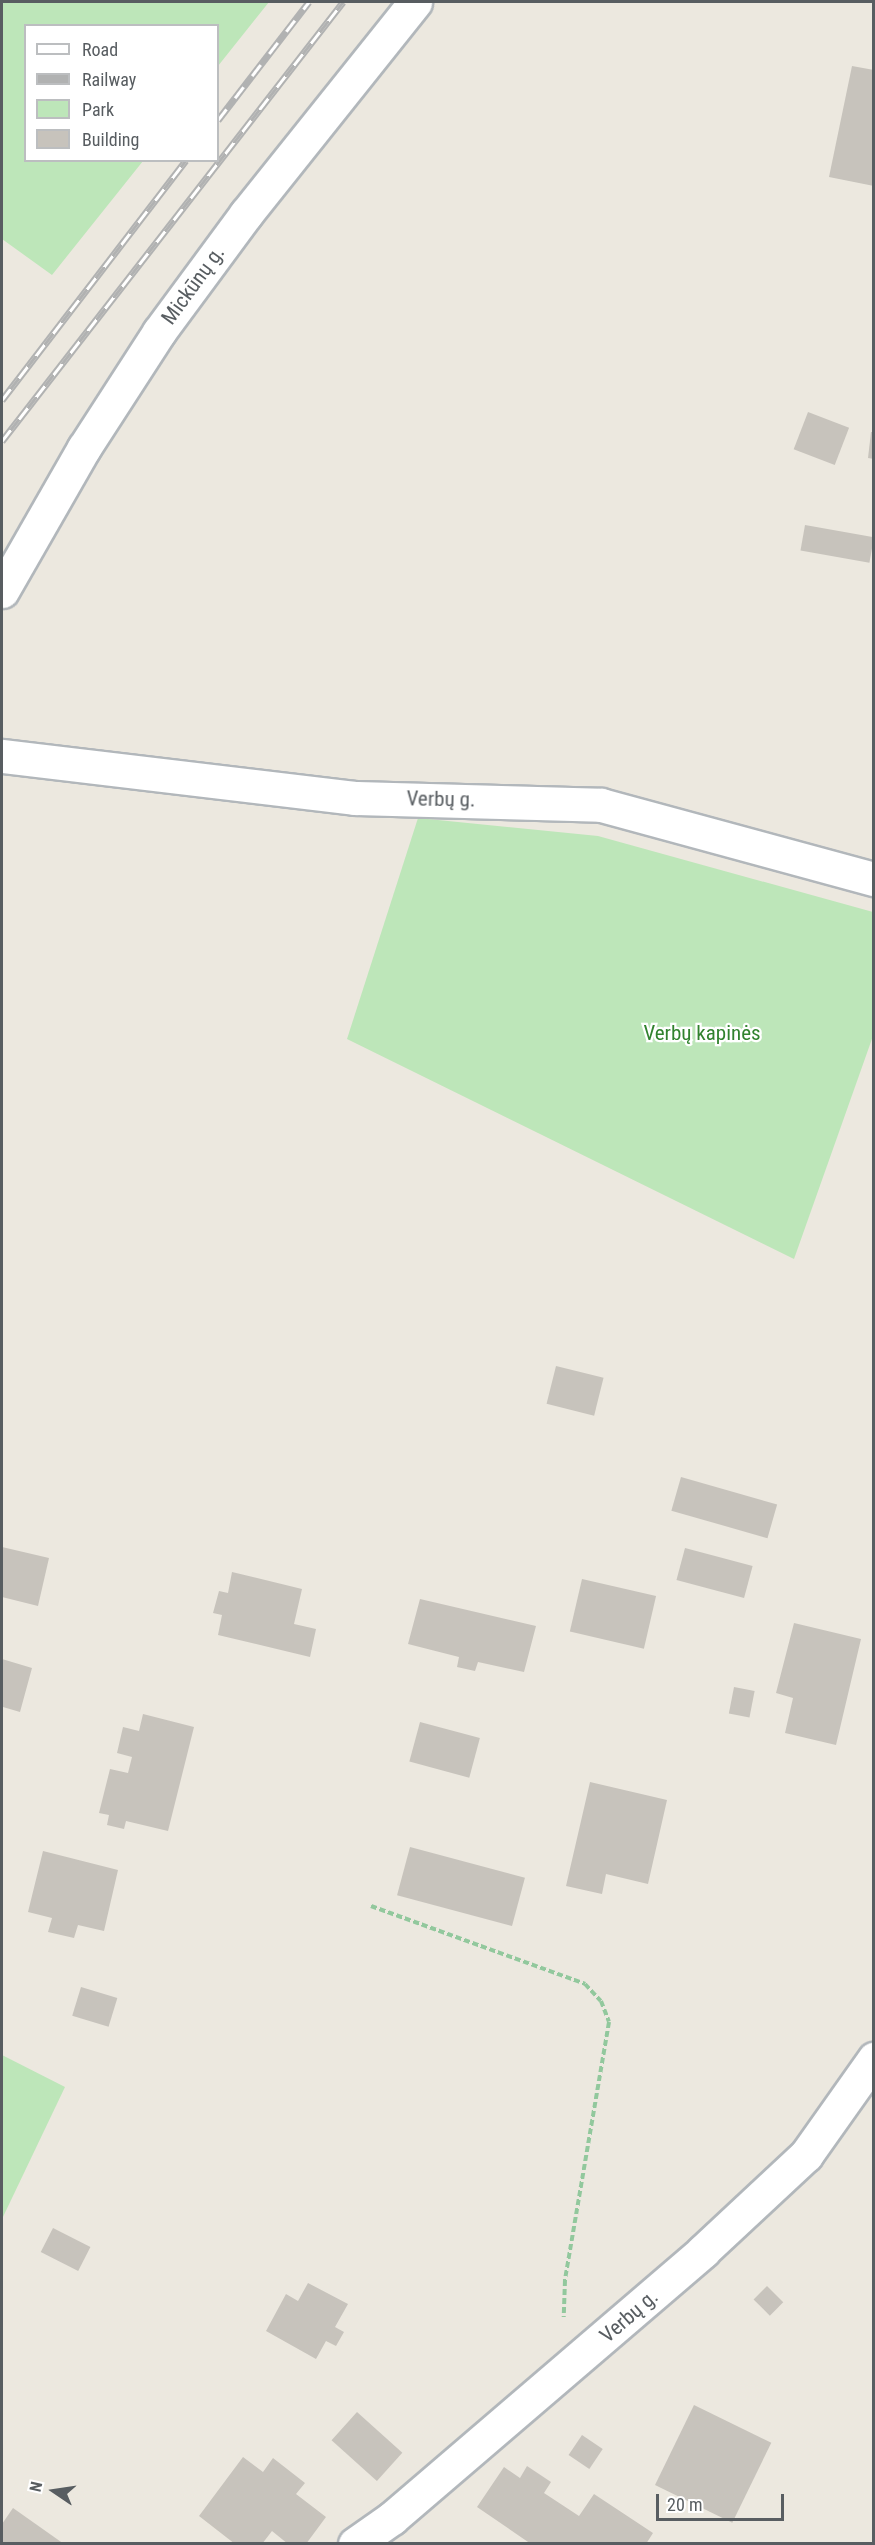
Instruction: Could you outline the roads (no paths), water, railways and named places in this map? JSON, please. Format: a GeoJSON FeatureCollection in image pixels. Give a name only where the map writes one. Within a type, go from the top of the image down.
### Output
{"type":"FeatureCollection","features":[{"type":"Feature","properties":{"kind":"street","name":"Mickūnų g."},"geometry":{"type":"LineString","coordinates":[[2,591],[84,448],[159,332],[246,214],[415,2]]}},
{"type":"Feature","properties":{"kind":"street","name":"Verbų g."},"geometry":{"type":"LineString","coordinates":[[2,756],[355,798],[601,805],[873,879]]}},
{"type":"Feature","properties":{"kind":"street","name":"Verbų g."},"geometry":{"type":"LineString","coordinates":[[355,2544],[392,2518],[703,2252],[806,2155],[873,2059]]}},
{"type":"Feature","properties":{"kind":"railway"},"geometry":{"type":"LineString","coordinates":[[219,119],[309,2]]}},
{"type":"Feature","properties":{"kind":"railway"},"geometry":{"type":"LineString","coordinates":[[219,162],[343,2]]}},
{"type":"Feature","properties":{"kind":"railway"},"geometry":{"type":"LineString","coordinates":[[2,400],[184,162]]}},
{"type":"Feature","properties":{"kind":"railway"},"geometry":{"type":"LineString","coordinates":[[2,441],[219,162]]}},
{"type":"Feature","properties":{"kind":"park label","name":"Verbų kapinės"},"geometry":{"type":"Point","coordinates":[702,1033]}}]}
